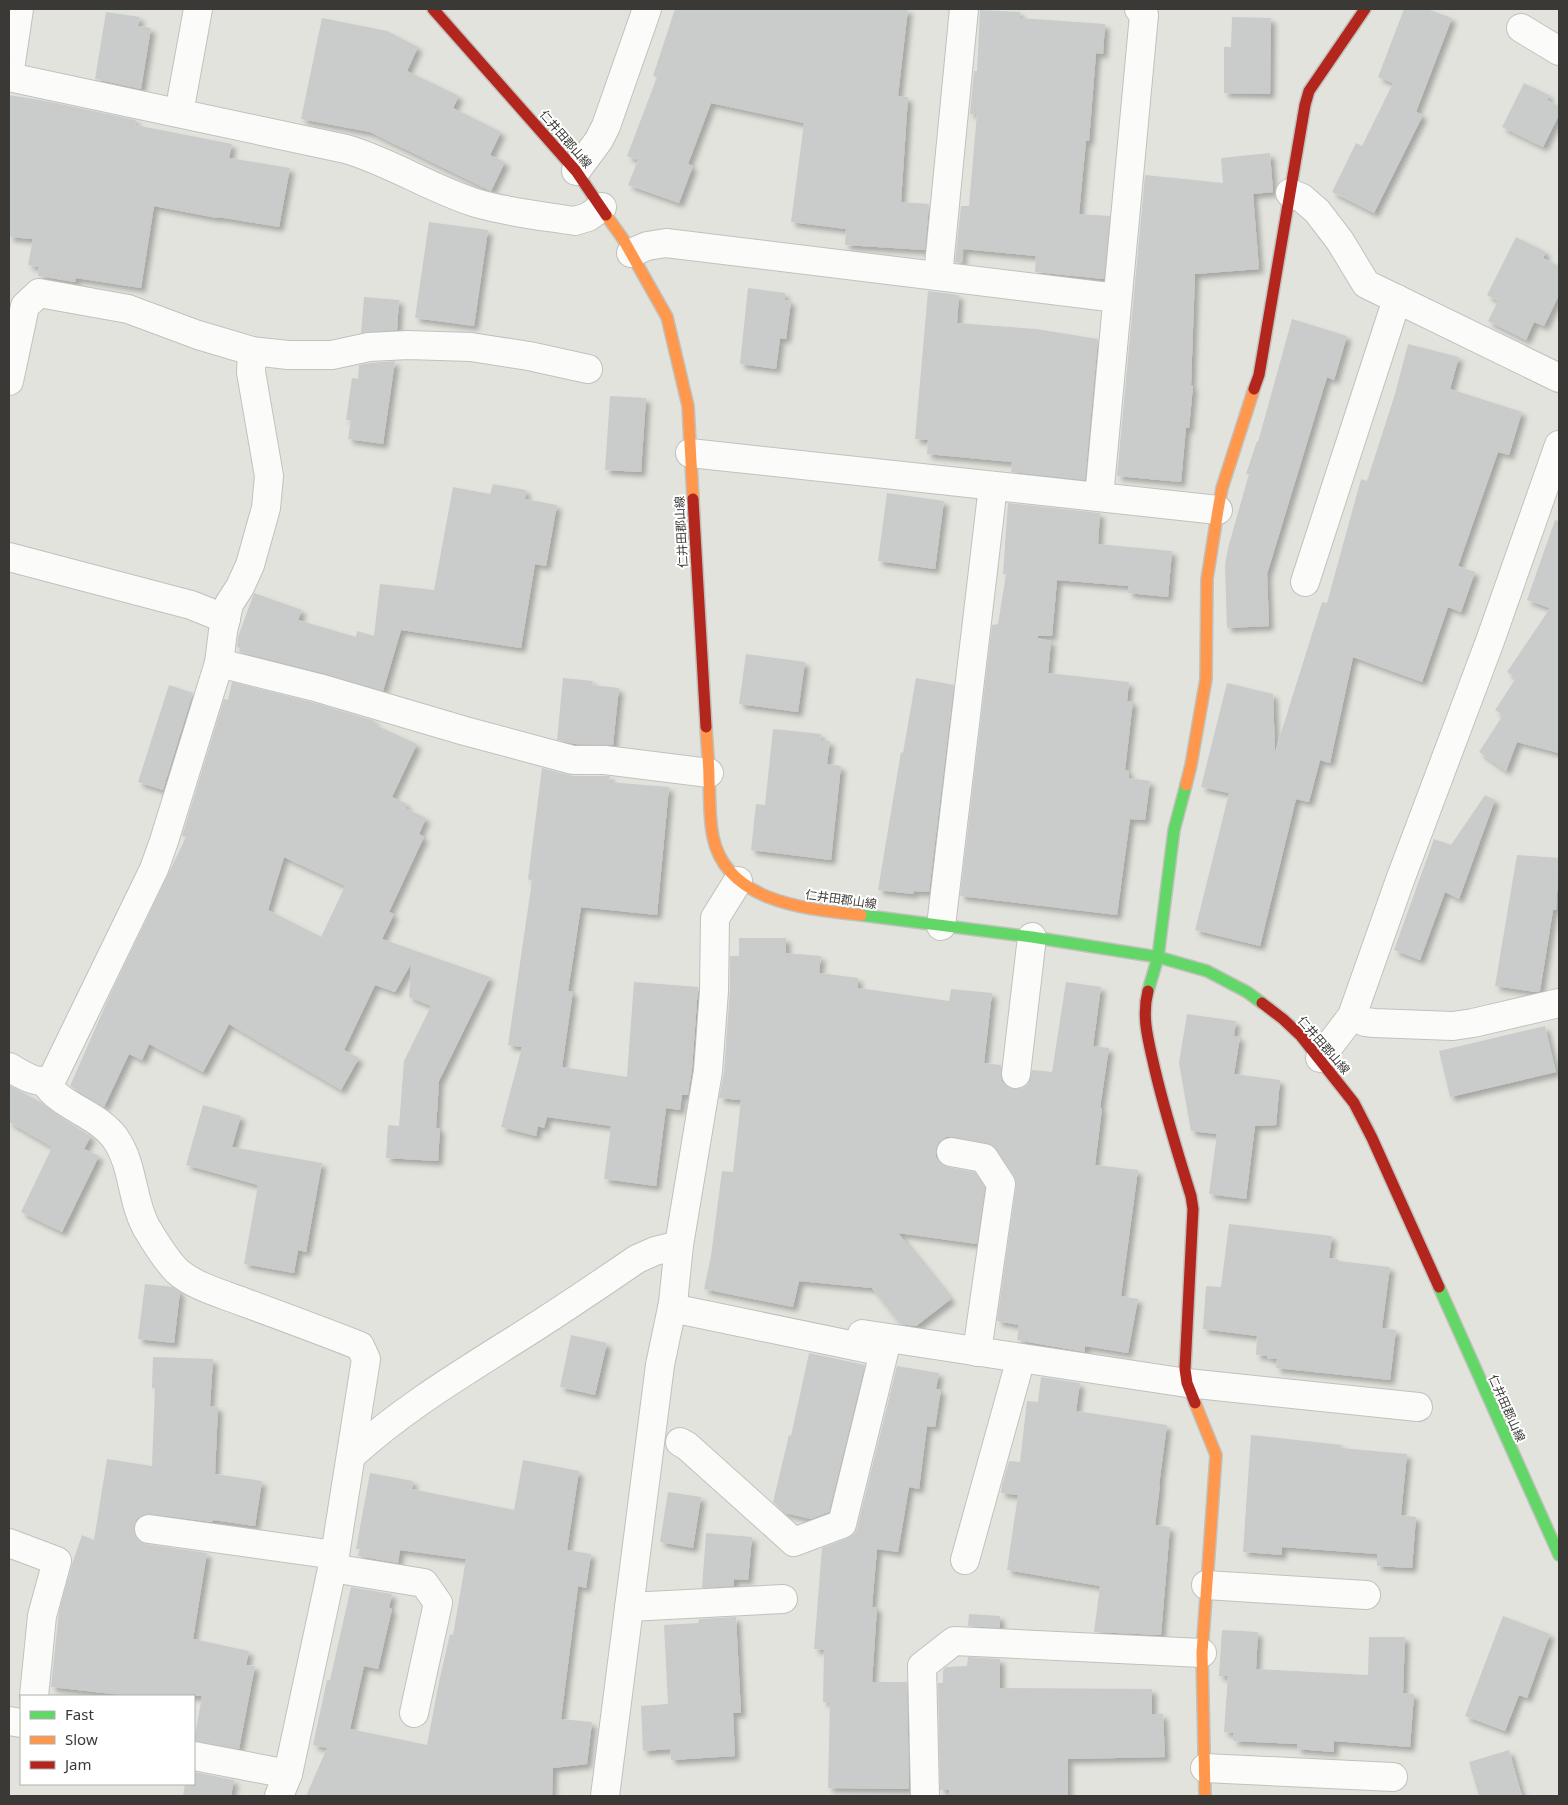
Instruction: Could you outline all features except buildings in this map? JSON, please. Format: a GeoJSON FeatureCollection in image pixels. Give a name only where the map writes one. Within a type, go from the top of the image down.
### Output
{"type":"FeatureCollection","features":[{"type":"Feature","properties":{"kind":"main road","name":"仁井田郡山線"},"geometry":{"type":"LineString","coordinates":[[433,9],[576,171],[602,207],[631,253],[667,317],[688,406],[710,821],[715,846],[727,868],[738,881],[759,894],[803,908],[1032,937],[1158,957],[1207,971],[1247,992],[1283,1019],[1320,1058],[1354,1103],[1372,1138],[1559,1555]]}},
{"type":"Feature","properties":{"kind":"main road"},"geometry":{"type":"LineString","coordinates":[[1205,1796],[1202,1653],[1216,1455],[1187,1383],[1185,1369],[1193,1209],[1192,1196],[1165,1116],[1145,1027],[1144,1010],[1158,957],[1174,830],[1190,765],[1206,679],[1207,579],[1218,510],[1222,488],[1259,375],[1305,105],[1310,91],[1365,9]]}},
{"type":"Feature","properties":{"kind":"street"},"geometry":{"type":"LineString","coordinates":[[20,9],[9,77],[346,149],[370,156],[464,199],[487,206],[574,221],[588,218],[602,207]]}},
{"type":"Feature","properties":{"kind":"street"},"geometry":{"type":"LineString","coordinates":[[179,113],[198,9]]}},
{"type":"Feature","properties":{"kind":"street"},"geometry":{"type":"LineString","coordinates":[[576,171],[599,140],[606,126],[647,9]]}},
{"type":"Feature","properties":{"kind":"street"},"geometry":{"type":"LineString","coordinates":[[938,276],[964,9]]}},
{"type":"Feature","properties":{"kind":"street"},"geometry":{"type":"LineString","coordinates":[[1099,497],[1144,15],[1139,9]]}},
{"type":"Feature","properties":{"kind":"street"},"geometry":{"type":"LineString","coordinates":[[1521,28],[1559,51]]}},
{"type":"Feature","properties":{"kind":"street"},"geometry":{"type":"LineString","coordinates":[[1290,193],[1302,198],[1317,211],[1340,241],[1366,284],[1559,378]]}},
{"type":"Feature","properties":{"kind":"street"},"geometry":{"type":"LineString","coordinates":[[631,253],[647,246],[666,243],[1117,298]]}},
{"type":"Feature","properties":{"kind":"street"},"geometry":{"type":"LineString","coordinates":[[9,381],[25,306],[39,293],[128,310],[252,352],[288,355],[332,355],[369,348],[408,345],[471,347],[528,356],[588,369]]}},
{"type":"Feature","properties":{"kind":"street"},"geometry":{"type":"LineString","coordinates":[[1305,582],[1397,299]]}},
{"type":"Feature","properties":{"kind":"street"},"geometry":{"type":"LineString","coordinates":[[9,1067],[34,1081],[45,1082],[52,1079],[57,1072],[154,869],[164,841],[219,663],[229,604],[250,565],[266,508],[268,476],[251,372],[252,352]]}},
{"type":"Feature","properties":{"kind":"street"},"geometry":{"type":"LineString","coordinates":[[1320,1058],[1352,1016],[1400,880],[1490,641],[1559,445]]}},
{"type":"Feature","properties":{"kind":"street"},"geometry":{"type":"LineString","coordinates":[[690,453],[1218,510]]}},
{"type":"Feature","properties":{"kind":"street"},"geometry":{"type":"LineString","coordinates":[[942,926],[993,486]]}},
{"type":"Feature","properties":{"kind":"street"},"geometry":{"type":"LineString","coordinates":[[9,557],[191,605],[226,619]]}},
{"type":"Feature","properties":{"kind":"street"},"geometry":{"type":"LineString","coordinates":[[219,663],[319,688],[465,731],[573,760],[605,760],[709,774]]}},
{"type":"Feature","properties":{"kind":"street"},"geometry":{"type":"LineString","coordinates":[[605,1796],[660,1365],[672,1308],[679,1245],[708,1072],[714,991],[715,918],[738,881]]}},
{"type":"Feature","properties":{"kind":"street"},"geometry":{"type":"LineString","coordinates":[[1016,1074],[1032,937]]}},
{"type":"Feature","properties":{"kind":"street"},"geometry":{"type":"LineString","coordinates":[[1352,1016],[1365,1022],[1374,1023],[1453,1026],[1559,1003]]}},
{"type":"Feature","properties":{"kind":"street"},"geometry":{"type":"LineString","coordinates":[[45,1082],[54,1093],[97,1120],[115,1138],[127,1161],[136,1201],[145,1224],[154,1241],[178,1271],[207,1288],[360,1346],[366,1359],[333,1562],[284,1785],[195,1756]]}},
{"type":"Feature","properties":{"kind":"street"},"geometry":{"type":"LineString","coordinates":[[951,1152],[984,1158],[1001,1184],[977,1352]]}},
{"type":"Feature","properties":{"kind":"street"},"geometry":{"type":"LineString","coordinates":[[351,1456],[393,1420],[453,1378],[637,1259],[656,1251],[679,1245]]}},
{"type":"Feature","properties":{"kind":"street"},"geometry":{"type":"LineString","coordinates":[[672,1308],[884,1352],[842,1524],[794,1542],[687,1446],[680,1442]]}},
{"type":"Feature","properties":{"kind":"street"},"geometry":{"type":"LineString","coordinates":[[847,1344],[857,1333],[1187,1383],[1418,1407]]}},
{"type":"Feature","properties":{"kind":"street"},"geometry":{"type":"LineString","coordinates":[[965,1560],[1021,1358]]}},
{"type":"Feature","properties":{"kind":"street"},"geometry":{"type":"LineString","coordinates":[[149,1529],[333,1562],[424,1583],[438,1603],[414,1713]]}},
{"type":"Feature","properties":{"kind":"street"},"geometry":{"type":"LineString","coordinates":[[9,1542],[57,1561],[42,1616],[34,1695]]}},
{"type":"Feature","properties":{"kind":"street"},"geometry":{"type":"LineString","coordinates":[[1206,1585],[1366,1595]]}},
{"type":"Feature","properties":{"kind":"street"},"geometry":{"type":"LineString","coordinates":[[629,1607],[783,1599]]}},
{"type":"Feature","properties":{"kind":"street"},"geometry":{"type":"LineString","coordinates":[[925,1796],[922,1666],[954,1641],[1202,1653]]}},
{"type":"Feature","properties":{"kind":"street"},"geometry":{"type":"LineString","coordinates":[[1205,1768],[1394,1777]]}},
{"type":"Feature","properties":{"kind":"traffic: fast"},"geometry":{"type":"LineString","coordinates":[[1148,991],[1158,957],[1174,830],[1186,785]]}},
{"type":"Feature","properties":{"kind":"traffic: fast"},"geometry":{"type":"LineString","coordinates":[[861,915],[1032,937],[1158,957],[1207,971],[1247,992],[1262,1003]]}},
{"type":"Feature","properties":{"kind":"traffic: fast"},"geometry":{"type":"LineString","coordinates":[[1439,1287],[1559,1555]]}},
{"type":"Feature","properties":{"kind":"traffic: slow"},"geometry":{"type":"LineString","coordinates":[[606,215],[623,239],[667,317],[688,406],[693,499]]}},
{"type":"Feature","properties":{"kind":"traffic: slow"},"geometry":{"type":"LineString","coordinates":[[1186,785],[1206,679],[1207,579],[1218,510],[1222,488],[1254,389]]}},
{"type":"Feature","properties":{"kind":"traffic: slow"},"geometry":{"type":"LineString","coordinates":[[706,727],[710,816],[713,837],[721,859],[734,876],[752,889],[794,905],[817,910],[861,915]]}},
{"type":"Feature","properties":{"kind":"traffic: slow"},"geometry":{"type":"LineString","coordinates":[[1195,1403],[1216,1455],[1202,1653],[1205,1796]]}},
{"type":"Feature","properties":{"kind":"traffic: jam"},"geometry":{"type":"LineString","coordinates":[[433,9],[576,171],[606,215]]}},
{"type":"Feature","properties":{"kind":"traffic: jam"},"geometry":{"type":"LineString","coordinates":[[1254,389],[1259,375],[1305,105],[1309,91],[1365,9]]}},
{"type":"Feature","properties":{"kind":"traffic: jam"},"geometry":{"type":"LineString","coordinates":[[693,499],[706,727]]}},
{"type":"Feature","properties":{"kind":"traffic: jam"},"geometry":{"type":"LineString","coordinates":[[1148,991],[1145,1011],[1148,1040],[1193,1209],[1185,1369],[1187,1383],[1195,1403]]}},
{"type":"Feature","properties":{"kind":"traffic: jam"},"geometry":{"type":"LineString","coordinates":[[1262,1003],[1301,1036],[1354,1103],[1372,1138],[1439,1287]]}}]}
